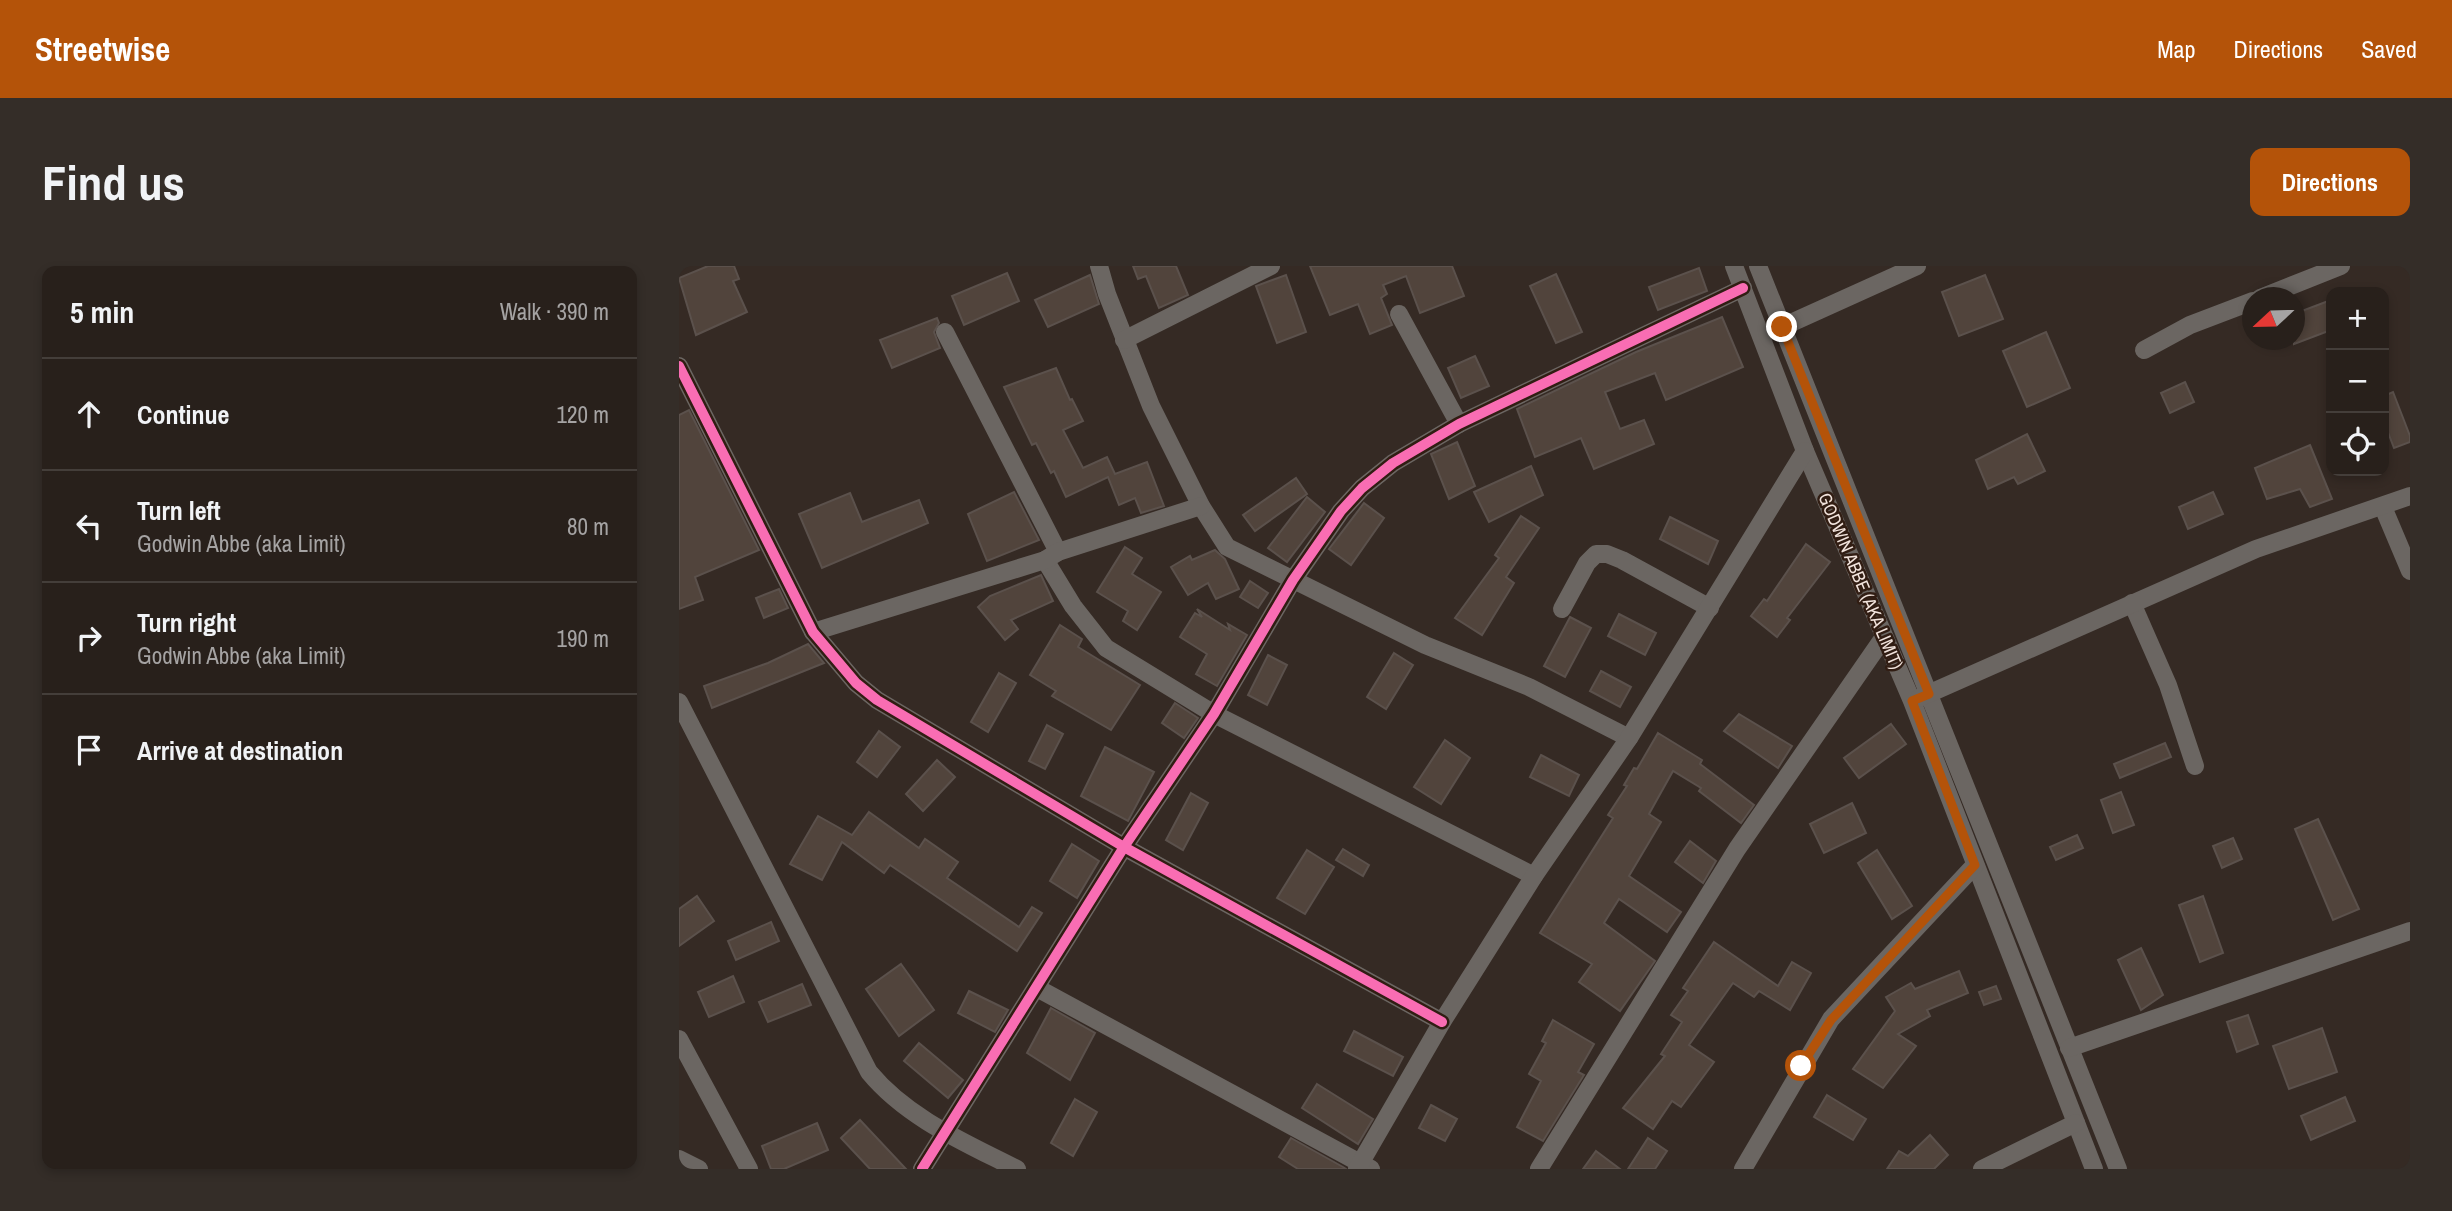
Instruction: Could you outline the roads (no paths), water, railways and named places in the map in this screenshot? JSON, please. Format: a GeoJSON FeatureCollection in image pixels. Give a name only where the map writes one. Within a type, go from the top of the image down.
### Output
{"type":"FeatureCollection","features":[{"type":"Feature","properties":{"kind":"street"},"geometry":{"type":"LineString","coordinates":[[1099,266],[1124,340],[1151,405],[1201,506],[1227,547],[1425,645],[1529,687],[1629,738]]}},
{"type":"Feature","properties":{"kind":"street"},"geometry":{"type":"LineString","coordinates":[[1124,340],[1271,266]]}},
{"type":"Feature","properties":{"kind":"street","name":"GODWIN ABBE (AKA LIMIT)"},"geometry":{"type":"LineString","coordinates":[[1734,266],[1805,451],[1912,701],[2094,1169]]}},
{"type":"Feature","properties":{"kind":"street","name":"GODWIN ABBE (AKA LIMIT)"},"geometry":{"type":"LineString","coordinates":[[1758,266],[2117,1169]]}},
{"type":"Feature","properties":{"kind":"street"},"geometry":{"type":"LineString","coordinates":[[1782,327],[1917,266]]}},
{"type":"Feature","properties":{"kind":"street"},"geometry":{"type":"LineString","coordinates":[[2288,287],[2341,266]]}},
{"type":"Feature","properties":{"kind":"street"},"geometry":{"type":"LineString","coordinates":[[922,1169],[1124,847],[1214,714],[1293,580],[1341,511],[1362,488],[1393,463],[1458,424],[1743,288]]}},
{"type":"Feature","properties":{"kind":"street"},"geometry":{"type":"LineString","coordinates":[[2144,351],[2190,325],[2242,304]]}},
{"type":"Feature","properties":{"kind":"street"},"geometry":{"type":"LineString","coordinates":[[1399,314],[1458,424]]}},
{"type":"Feature","properties":{"kind":"street"},"geometry":{"type":"LineString","coordinates":[[945,332],[1052,556],[1073,606],[1106,648],[1214,714],[1534,876]]}},
{"type":"Feature","properties":{"kind":"street"},"geometry":{"type":"LineString","coordinates":[[679,366],[813,632],[856,683],[877,700],[1124,847],[1442,1022]]}},
{"type":"Feature","properties":{"kind":"street"},"geometry":{"type":"LineString","coordinates":[[1037,988],[1362,1167],[1442,1022],[1534,876],[1629,738],[1805,451]]}},
{"type":"Feature","properties":{"kind":"street"},"geometry":{"type":"LineString","coordinates":[[1822,489],[1842,481]]}},
{"type":"Feature","properties":{"kind":"street"},"geometry":{"type":"LineString","coordinates":[[1912,701],[2256,549],[2410,496]]}},
{"type":"Feature","properties":{"kind":"street"},"geometry":{"type":"LineString","coordinates":[[813,632],[1201,506]]}},
{"type":"Feature","properties":{"kind":"street"},"geometry":{"type":"LineString","coordinates":[[2383,507],[2410,571]]}},
{"type":"Feature","properties":{"kind":"street"},"geometry":{"type":"LineString","coordinates":[[1562,609],[1587,563],[1596,554],[1607,554],[1622,560],[1710,608]]}},
{"type":"Feature","properties":{"kind":"street"},"geometry":{"type":"LineString","coordinates":[[2132,603],[2168,685],[2195,766]]}},
{"type":"Feature","properties":{"kind":"street"},"geometry":{"type":"LineString","coordinates":[[1539,1169],[1737,849],[1884,636]]}},
{"type":"Feature","properties":{"kind":"street"},"geometry":{"type":"LineString","coordinates":[[679,702],[869,1072],[887,1093],[947,1133],[1017,1169]]}},
{"type":"Feature","properties":{"kind":"street"},"geometry":{"type":"LineString","coordinates":[[1743,1169],[1831,1020],[1975,865]]}},
{"type":"Feature","properties":{"kind":"street"},"geometry":{"type":"LineString","coordinates":[[2069,1048],[2410,931]]}},
{"type":"Feature","properties":{"kind":"street"},"geometry":{"type":"LineString","coordinates":[[679,1039],[749,1169]]}},
{"type":"Feature","properties":{"kind":"street"},"geometry":{"type":"LineString","coordinates":[[1982,1169],[2075,1123]]}},
{"type":"Feature","properties":{"kind":"street"},"geometry":{"type":"LineString","coordinates":[[679,1159],[699,1169]]}}]}
